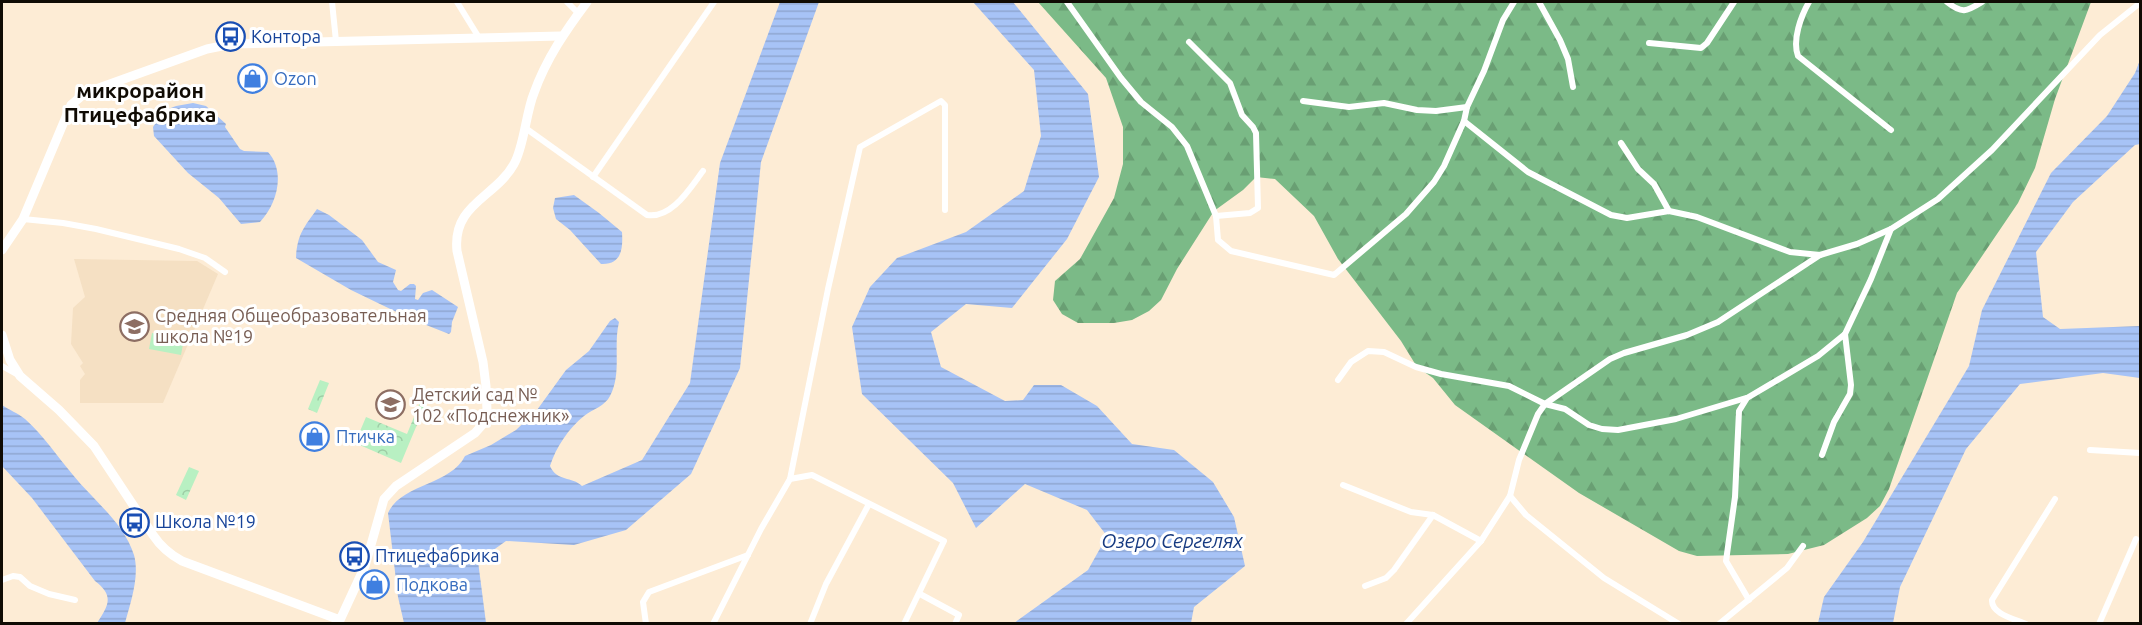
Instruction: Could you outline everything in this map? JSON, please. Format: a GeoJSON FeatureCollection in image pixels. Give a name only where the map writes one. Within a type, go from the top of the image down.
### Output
{"type":"FeatureCollection","features":[{"type":"Feature","properties":{"kind":"street"},"geometry":{"type":"LineString","coordinates":[[332,2],[336,41]]}},
{"type":"Feature","properties":{"kind":"street"},"geometry":{"type":"LineString","coordinates":[[457,2],[478,36]]}},
{"type":"Feature","properties":{"kind":"street"},"geometry":{"type":"LineString","coordinates":[[567,2],[578,13]]}},
{"type":"Feature","properties":{"kind":"street"},"geometry":{"type":"LineString","coordinates":[[2,366],[20,376],[59,410],[94,446],[157,541],[170,555],[339,622],[365,566],[384,499],[396,486],[475,433],[483,424],[487,411],[483,362],[464,284],[456,239],[458,226],[469,209],[505,176],[515,163],[534,92],[561,36],[586,2]]}},
{"type":"Feature","properties":{"kind":"street"},"geometry":{"type":"LineString","coordinates":[[593,177],[714,2]]}},
{"type":"Feature","properties":{"kind":"street"},"geometry":{"type":"LineString","coordinates":[[1066,2],[1141,102],[1172,127],[1187,146],[1216,216],[1218,240],[1231,251],[1334,274],[1406,214],[1434,182],[1444,166],[1503,21],[1514,2]]}},
{"type":"Feature","properties":{"kind":"street"},"geometry":{"type":"LineString","coordinates":[[1539,2],[1568,59],[1573,87]]}},
{"type":"Feature","properties":{"kind":"street"},"geometry":{"type":"LineString","coordinates":[[1649,42],[1701,48],[1707,43],[1734,2]]}},
{"type":"Feature","properties":{"kind":"street"},"geometry":{"type":"LineString","coordinates":[[1809,2],[1800,23],[1795,48],[1798,56],[1891,130]]}},
{"type":"Feature","properties":{"kind":"street"},"geometry":{"type":"LineString","coordinates":[[1947,2],[1958,11],[1965,11],[1982,2]]}},
{"type":"Feature","properties":{"kind":"street"},"geometry":{"type":"LineString","coordinates":[[1406,624],[1481,541],[1510,496],[1519,460],[1538,414],[1545,404],[1610,359],[1687,335],[1718,322],[1821,255],[1857,244],[1891,229],[1938,199],[1982,161],[2100,35],[2140,3]]}},
{"type":"Feature","properties":{"kind":"street"},"geometry":{"type":"LineString","coordinates":[[2,250],[23,219],[71,105],[85,93],[207,49],[232,44],[478,36],[561,36]]}},
{"type":"Feature","properties":{"kind":"street"},"geometry":{"type":"LineString","coordinates":[[1189,42],[1230,83],[1242,115],[1254,126],[1256,134],[1258,208],[1250,213],[1216,216]]}},
{"type":"Feature","properties":{"kind":"street"},"geometry":{"type":"LineString","coordinates":[[713,624],[790,479],[828,289],[860,147],[941,101],[945,105],[945,210]]}},
{"type":"Feature","properties":{"kind":"street"},"geometry":{"type":"LineString","coordinates":[[1303,102],[1349,107],[1384,103],[1417,110],[1436,111],[1467,107]]}},
{"type":"Feature","properties":{"kind":"street"},"geometry":{"type":"LineString","coordinates":[[1464,121],[1528,172],[1611,215],[1627,218],[1669,211],[1697,218],[1790,252],[1821,255]]}},
{"type":"Feature","properties":{"kind":"street"},"geometry":{"type":"LineString","coordinates":[[524,127],[647,215],[663,214],[672,208],[703,171]]}},
{"type":"Feature","properties":{"kind":"street"},"geometry":{"type":"LineString","coordinates":[[1621,142],[1638,169],[1654,184],[1669,211]]}},
{"type":"Feature","properties":{"kind":"street"},"geometry":{"type":"LineString","coordinates":[[23,219],[96,229],[179,249],[205,258],[225,272]]}},
{"type":"Feature","properties":{"kind":"street"},"geometry":{"type":"LineString","coordinates":[[1338,380],[1351,362],[1368,351],[1384,352],[1416,368],[1509,386],[1545,404],[1565,409],[1589,425],[1602,429],[1618,430],[1707,411],[1747,398],[1818,356],[1845,334],[1891,229]]}},
{"type":"Feature","properties":{"kind":"street"},"geometry":{"type":"LineString","coordinates":[[1822,455],[1834,422],[1850,394],[1845,334]]}},
{"type":"Feature","properties":{"kind":"street"},"geometry":{"type":"LineString","coordinates":[[2,335],[10,360],[20,376]]}},
{"type":"Feature","properties":{"kind":"street"},"geometry":{"type":"LineString","coordinates":[[1747,398],[1738,411],[1734,497],[1726,561],[1749,600]]}},
{"type":"Feature","properties":{"kind":"street"},"geometry":{"type":"LineString","coordinates":[[2090,450],[2140,453]]}},
{"type":"Feature","properties":{"kind":"street"},"geometry":{"type":"LineString","coordinates":[[790,479],[812,475],[944,541],[904,624]]}},
{"type":"Feature","properties":{"kind":"street"},"geometry":{"type":"LineString","coordinates":[[1343,485],[1411,512],[1433,515],[1481,541]]}},
{"type":"Feature","properties":{"kind":"street"},"geometry":{"type":"LineString","coordinates":[[1510,496],[1526,514],[1604,578],[1679,624]]}},
{"type":"Feature","properties":{"kind":"street"},"geometry":{"type":"LineString","coordinates":[[2026,624],[1994,610],[1991,605],[1992,600],[2055,499]]}},
{"type":"Feature","properties":{"kind":"street"},"geometry":{"type":"LineString","coordinates":[[810,624],[826,584],[868,504]]}},
{"type":"Feature","properties":{"kind":"street"},"geometry":{"type":"LineString","coordinates":[[1365,586],[1386,578],[1394,570],[1433,515]]}},
{"type":"Feature","properties":{"kind":"street"},"geometry":{"type":"LineString","coordinates":[[2099,624],[2136,539]]}},
{"type":"Feature","properties":{"kind":"street"},"geometry":{"type":"LineString","coordinates":[[1719,624],[1787,568],[1803,546]]}},
{"type":"Feature","properties":{"kind":"street"},"geometry":{"type":"LineString","coordinates":[[646,624],[644,602],[649,592],[748,555]]}},
{"type":"Feature","properties":{"kind":"street"},"geometry":{"type":"LineString","coordinates":[[2,580],[14,576],[20,577],[30,586],[49,594],[75,600]]}},
{"type":"Feature","properties":{"kind":"street"},"geometry":{"type":"LineString","coordinates":[[920,594],[959,615],[955,624]]}},
{"type":"Feature","properties":{"kind":"shaded area","name":"Средняя Общеобразовательная школа №19"},"geometry":{"type":"Polygon","coordinates":[[[74,259],[197,261],[218,274],[163,403],[80,403],[80,380],[85,374],[80,366],[83,363],[71,344],[73,308],[85,297],[74,259]]]}},
{"type":"Feature","properties":{"kind":"green space"},"geometry":{"type":"Polygon","coordinates":[[[1038,2],[2091,2],[2055,99],[2035,168],[2018,203],[1957,293],[1889,489],[1880,506],[1867,518],[1824,545],[1788,554],[1697,556],[1679,551],[1579,493],[1455,405],[1433,378],[1417,367],[1401,341],[1338,259],[1314,216],[1275,179],[1256,177],[1243,190],[1214,211],[1177,269],[1161,300],[1149,311],[1132,320],[1114,323],[1078,323],[1062,314],[1053,300],[1055,281],[1080,259],[1114,198],[1123,164],[1123,127],[1106,78],[1038,2]]]}},
{"type":"Feature","properties":{"kind":"green space"},"geometry":{"type":"Polygon","coordinates":[[[152,333],[184,339],[181,355],[149,349],[152,333]]]}},
{"type":"Feature","properties":{"kind":"green space"},"geometry":{"type":"Polygon","coordinates":[[[320,380],[329,383],[317,413],[308,409],[320,380]]]}},
{"type":"Feature","properties":{"kind":"green space"},"geometry":{"type":"Polygon","coordinates":[[[421,400],[426,403],[401,463],[355,443],[366,417],[407,434],[421,400]]]}},
{"type":"Feature","properties":{"kind":"green space"},"geometry":{"type":"Polygon","coordinates":[[[189,467],[199,471],[186,500],[176,495],[189,467]]]}},
{"type":"Feature","properties":{"kind":"water"},"geometry":{"type":"Polygon","coordinates":[[[780,2],[819,2],[761,162],[740,368],[691,474],[626,530],[574,545],[506,541],[478,561],[486,623],[404,623],[398,597],[388,513],[394,503],[414,490],[449,473],[465,456],[491,445],[516,430],[537,410],[566,370],[589,351],[610,321],[615,318],[619,322],[614,387],[605,402],[584,416],[564,438],[550,466],[553,471],[582,486],[642,460],[690,383],[720,163],[780,2]]]}},
{"type":"Feature","properties":{"kind":"water","name":"Озеро Сергелях"},"geometry":{"type":"Polygon","coordinates":[[[973,2],[1013,2],[1088,94],[1099,177],[1067,239],[1012,308],[966,304],[931,332],[941,367],[1005,401],[1023,400],[1034,385],[1061,385],[1097,406],[1132,444],[1174,450],[1213,482],[1234,517],[1245,566],[1194,607],[1191,623],[1014,623],[1088,570],[1107,536],[1087,510],[1025,484],[976,528],[953,483],[862,394],[852,327],[870,287],[897,258],[966,232],[1024,191],[1041,136],[1034,70],[973,2]]]}},
{"type":"Feature","properties":{"kind":"water"},"geometry":{"type":"Polygon","coordinates":[[[2140,60],[2140,144],[2135,145],[2073,202],[2036,252],[2043,317],[2060,329],[2140,326],[2140,378],[2103,373],[2020,384],[1966,449],[1900,587],[1893,623],[1818,623],[1824,597],[1863,542],[1969,366],[1982,310],[2051,173],[2107,116],[2135,73],[2140,60]]]}},
{"type":"Feature","properties":{"kind":"water"},"geometry":{"type":"Polygon","coordinates":[[[193,103],[206,106],[226,124],[225,127],[240,149],[268,152],[274,160],[278,178],[275,197],[260,222],[241,224],[219,198],[188,173],[154,136],[153,127],[163,111],[193,103]]]}},
{"type":"Feature","properties":{"kind":"water"},"geometry":{"type":"Polygon","coordinates":[[[574,195],[622,232],[620,254],[613,262],[601,264],[570,230],[556,219],[553,208],[555,198],[574,195]]]}},
{"type":"Feature","properties":{"kind":"water"},"geometry":{"type":"Polygon","coordinates":[[[317,209],[329,215],[362,240],[378,262],[396,270],[393,282],[398,290],[401,291],[410,284],[414,284],[416,286],[415,299],[418,300],[423,293],[432,290],[458,307],[451,332],[449,334],[411,319],[351,290],[296,258],[302,232],[317,209]]]}},
{"type":"Feature","properties":{"kind":"water"},"geometry":{"type":"Polygon","coordinates":[[[2,405],[22,417],[38,432],[81,485],[116,522],[129,543],[136,563],[136,572],[134,590],[125,623],[97,623],[108,601],[105,592],[32,498],[2,466],[2,405]]]}},
{"type":"Feature","properties":{"kind":"place","name":"Контора"},"geometry":{"type":"Point","coordinates":[230,37]}},
{"type":"Feature","properties":{"kind":"place","name":"Ozon"},"geometry":{"type":"Point","coordinates":[253,79]}},
{"type":"Feature","properties":{"kind":"place","name":"Средняя Общеобразовательная школа №19"},"geometry":{"type":"Point","coordinates":[134,326]}},
{"type":"Feature","properties":{"kind":"place","name":"Детский сад № 102 «Подснежник»"},"geometry":{"type":"Point","coordinates":[391,405]}},
{"type":"Feature","properties":{"kind":"place","name":"Птичка"},"geometry":{"type":"Point","coordinates":[315,437]}},
{"type":"Feature","properties":{"kind":"place","name":"Школа №19"},"geometry":{"type":"Point","coordinates":[134,522]}},
{"type":"Feature","properties":{"kind":"place","name":"Птицефабрика"},"geometry":{"type":"Point","coordinates":[354,556]}},
{"type":"Feature","properties":{"kind":"place","name":"Подкова"},"geometry":{"type":"Point","coordinates":[375,585]}},
{"type":"Feature","properties":{"kind":"district","name":"микрорайон Птицефабрика"},"geometry":{"type":"Point","coordinates":[140,103]}}]}
